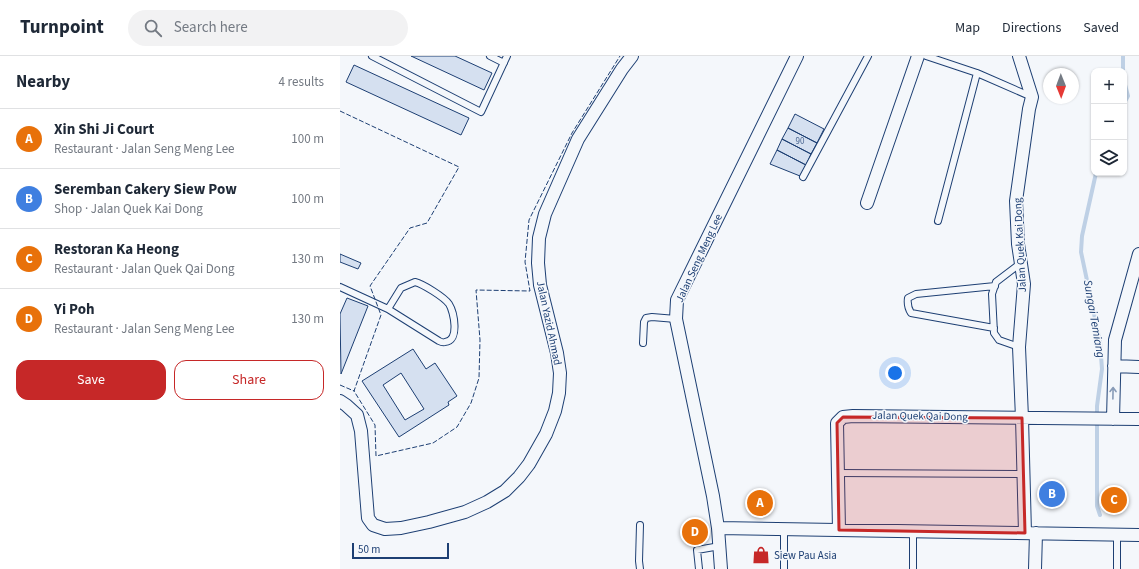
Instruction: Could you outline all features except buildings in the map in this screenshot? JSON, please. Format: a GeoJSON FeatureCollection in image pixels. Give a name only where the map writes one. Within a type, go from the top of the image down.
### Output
{"type":"FeatureCollection","features":[{"type":"Feature","properties":{"kind":"street","name":"Jalan Yazid Ahmad"},"geometry":{"type":"LineString","coordinates":[[340,401],[346,404],[357,416],[361,431],[368,518],[373,525],[385,529],[401,528],[465,512],[487,502],[505,491],[519,477],[529,464],[546,434],[555,411],[559,393],[560,373],[557,354],[540,285],[538,263],[540,238],[545,214],[578,139],[622,69],[632,56]]}},
{"type":"Feature","properties":{"kind":"street","name":"Jalan Seng Meng Lee"},"geometry":{"type":"LineString","coordinates":[[721,569],[720,546],[713,496],[676,319],[677,300],[797,56]]}},
{"type":"Feature","properties":{"kind":"street"},"geometry":{"type":"LineString","coordinates":[[867,203],[918,56]]}},
{"type":"Feature","properties":{"kind":"street","name":"Jalan Quek Kai Dong"},"geometry":{"type":"LineString","coordinates":[[1019,56],[1032,97],[1016,201],[1018,244],[1024,284],[1018,347],[1024,474],[1035,569]]}},
{"type":"Feature","properties":{"kind":"street"},"geometry":{"type":"LineString","coordinates":[[1109,419],[1115,340],[1139,254]]}},
{"type":"Feature","properties":{"kind":"street"},"geometry":{"type":"LineString","coordinates":[[1114,366],[1139,367]]}},
{"type":"Feature","properties":{"kind":"street","name":"Jalan Quek Qai Dong"},"geometry":{"type":"LineString","coordinates":[[838,530],[837,423],[843,417],[1139,419]]}},
{"type":"Feature","properties":{"kind":"street"},"geometry":{"type":"LineString","coordinates":[[718,528],[1139,535]]}},
{"type":"Feature","properties":{"kind":"lane"},"geometry":{"type":"LineString","coordinates":[[372,56],[481,112],[507,56]]}},
{"type":"Feature","properties":{"kind":"lane"},"geometry":{"type":"LineString","coordinates":[[490,56],[504,63]]}},
{"type":"Feature","properties":{"kind":"lane"},"geometry":{"type":"LineString","coordinates":[[803,177],[868,56]]}},
{"type":"Feature","properties":{"kind":"lane"},"geometry":{"type":"LineString","coordinates":[[926,56],[977,73],[1032,97]]}},
{"type":"Feature","properties":{"kind":"lane"},"geometry":{"type":"LineString","coordinates":[[938,221],[977,73]]}},
{"type":"Feature","properties":{"kind":"lane"},"geometry":{"type":"LineString","coordinates":[[1018,347],[999,340],[994,333],[992,294],[996,282],[1021,263]]}},
{"type":"Feature","properties":{"kind":"lane"},"geometry":{"type":"LineString","coordinates":[[340,287],[388,309],[439,341],[445,342],[451,339],[454,333],[454,314],[448,303],[423,284],[415,282],[401,288],[388,309]]}},
{"type":"Feature","properties":{"kind":"lane"},"geometry":{"type":"LineString","coordinates":[[994,328],[911,313],[907,303],[908,298],[916,294],[995,286]]}},
{"type":"Feature","properties":{"kind":"lane"},"geometry":{"type":"LineString","coordinates":[[644,343],[644,322],[646,318],[676,319]]}},
{"type":"Feature","properties":{"kind":"lane"},"geometry":{"type":"LineString","coordinates":[[838,474],[1024,474]]}},
{"type":"Feature","properties":{"kind":"lane"},"geometry":{"type":"LineString","coordinates":[[640,525],[640,569]]}},
{"type":"Feature","properties":{"kind":"lane"},"geometry":{"type":"LineString","coordinates":[[784,529],[784,569]]}},
{"type":"Feature","properties":{"kind":"lane"},"geometry":{"type":"LineString","coordinates":[[913,531],[913,569]]}},
{"type":"Feature","properties":{"kind":"lane"},"geometry":{"type":"LineString","coordinates":[[1117,534],[1117,569]]}},
{"type":"Feature","properties":{"kind":"lane"},"geometry":{"type":"LineString","coordinates":[[699,569],[697,550],[720,546]]}},
{"type":"Feature","properties":{"kind":"highlighted area"},"geometry":{"type":"Polygon","coordinates":[[[843,417],[1022,418],[1025,533],[839,530],[837,423],[843,417]]]}},
{"type":"Feature","properties":{"kind":"waterway","name":"Sungai Temiang"},"geometry":{"type":"LineString","coordinates":[[1123,56],[1123,68]]}},
{"type":"Feature","properties":{"kind":"waterway","name":"Sungai Temiang"},"geometry":{"type":"LineString","coordinates":[[1127,92],[1127,98]]}},
{"type":"Feature","properties":{"kind":"waterway","name":"Sungai Temiang"},"geometry":{"type":"LineString","coordinates":[[1095,176],[1082,236],[1081,252],[1100,342],[1102,369],[1097,406],[1097,506],[1100,515]]}},
{"type":"Feature","properties":{"kind":"fence"},"geometry":{"type":"LineString","coordinates":[[340,111],[459,167],[427,223],[410,228],[370,286],[381,315],[354,391],[375,425],[376,456],[433,443],[457,427],[471,403],[479,378],[480,340],[476,290],[530,291],[525,262],[529,220],[572,133],[620,56]]}},
{"type":"Feature","properties":{"kind":"fence"},"geometry":{"type":"LineString","coordinates":[[340,385],[354,390]]}},
{"type":"Feature","properties":{"kind":"place","name":"Seremban Cakery Siew Pow"},"geometry":{"type":"Point","coordinates":[1052,494]}},
{"type":"Feature","properties":{"kind":"place","name":"Restoran Ka Heong"},"geometry":{"type":"Point","coordinates":[1114,500]}},
{"type":"Feature","properties":{"kind":"place","name":"Xin Shi Ji Court"},"geometry":{"type":"Point","coordinates":[760,503]}},
{"type":"Feature","properties":{"kind":"place","name":"Yi Poh"},"geometry":{"type":"Point","coordinates":[695,532]}},
{"type":"Feature","properties":{"kind":"place","name":"Siew Pau Asia"},"geometry":{"type":"Point","coordinates":[761,555]}}]}
